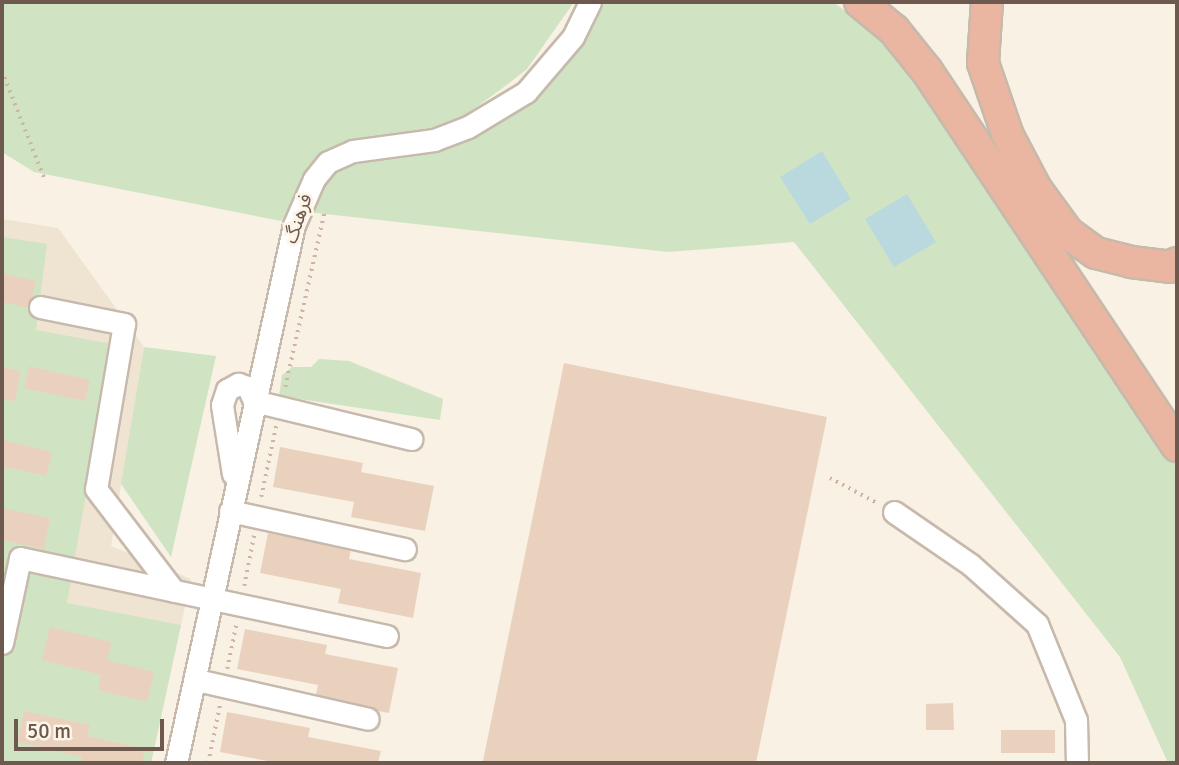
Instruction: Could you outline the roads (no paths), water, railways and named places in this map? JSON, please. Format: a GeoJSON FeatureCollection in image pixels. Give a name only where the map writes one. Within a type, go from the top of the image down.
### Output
{"type":"FeatureCollection","features":[{"type":"Feature","properties":{"kind":"highway"},"geometry":{"type":"LineString","coordinates":[[860,2],[894,30],[927,71],[1177,446]]}},
{"type":"Feature","properties":{"kind":"highway"},"geometry":{"type":"LineString","coordinates":[[987,2],[983,63],[1007,136],[1068,233],[1097,253],[1131,262],[1170,267],[1177,263]]}},
{"type":"Feature","properties":{"kind":"street","name":"فرهنگ"},"geometry":{"type":"LineString","coordinates":[[177,763],[197,680],[235,486],[294,225],[314,179],[328,162],[353,151],[434,140],[468,127],[526,92],[573,37],[590,2]]}},
{"type":"Feature","properties":{"kind":"street"},"geometry":{"type":"LineString","coordinates":[[40,307],[124,324],[96,489],[174,591]]}},
{"type":"Feature","properties":{"kind":"street"},"geometry":{"type":"LineString","coordinates":[[235,486],[222,405],[227,390],[238,384],[248,387],[254,401],[411,439]]}},
{"type":"Feature","properties":{"kind":"street"},"geometry":{"type":"LineString","coordinates":[[230,511],[405,549]]}},
{"type":"Feature","properties":{"kind":"street"},"geometry":{"type":"LineString","coordinates":[[894,512],[971,565],[1037,624],[1076,720],[1077,763]]}},
{"type":"Feature","properties":{"kind":"street"},"geometry":{"type":"LineString","coordinates":[[2,643],[20,558],[387,636]]}},
{"type":"Feature","properties":{"kind":"street"},"geometry":{"type":"LineString","coordinates":[[197,680],[368,719]]}},
{"type":"Feature","properties":{"kind":"water"},"geometry":{"type":"Polygon","coordinates":[[[822,151],[851,199],[810,224],[780,177],[822,151]]]}},
{"type":"Feature","properties":{"kind":"water"},"geometry":{"type":"Polygon","coordinates":[[[907,194],[936,242],[894,267],[865,219],[907,194]]]}}]}
